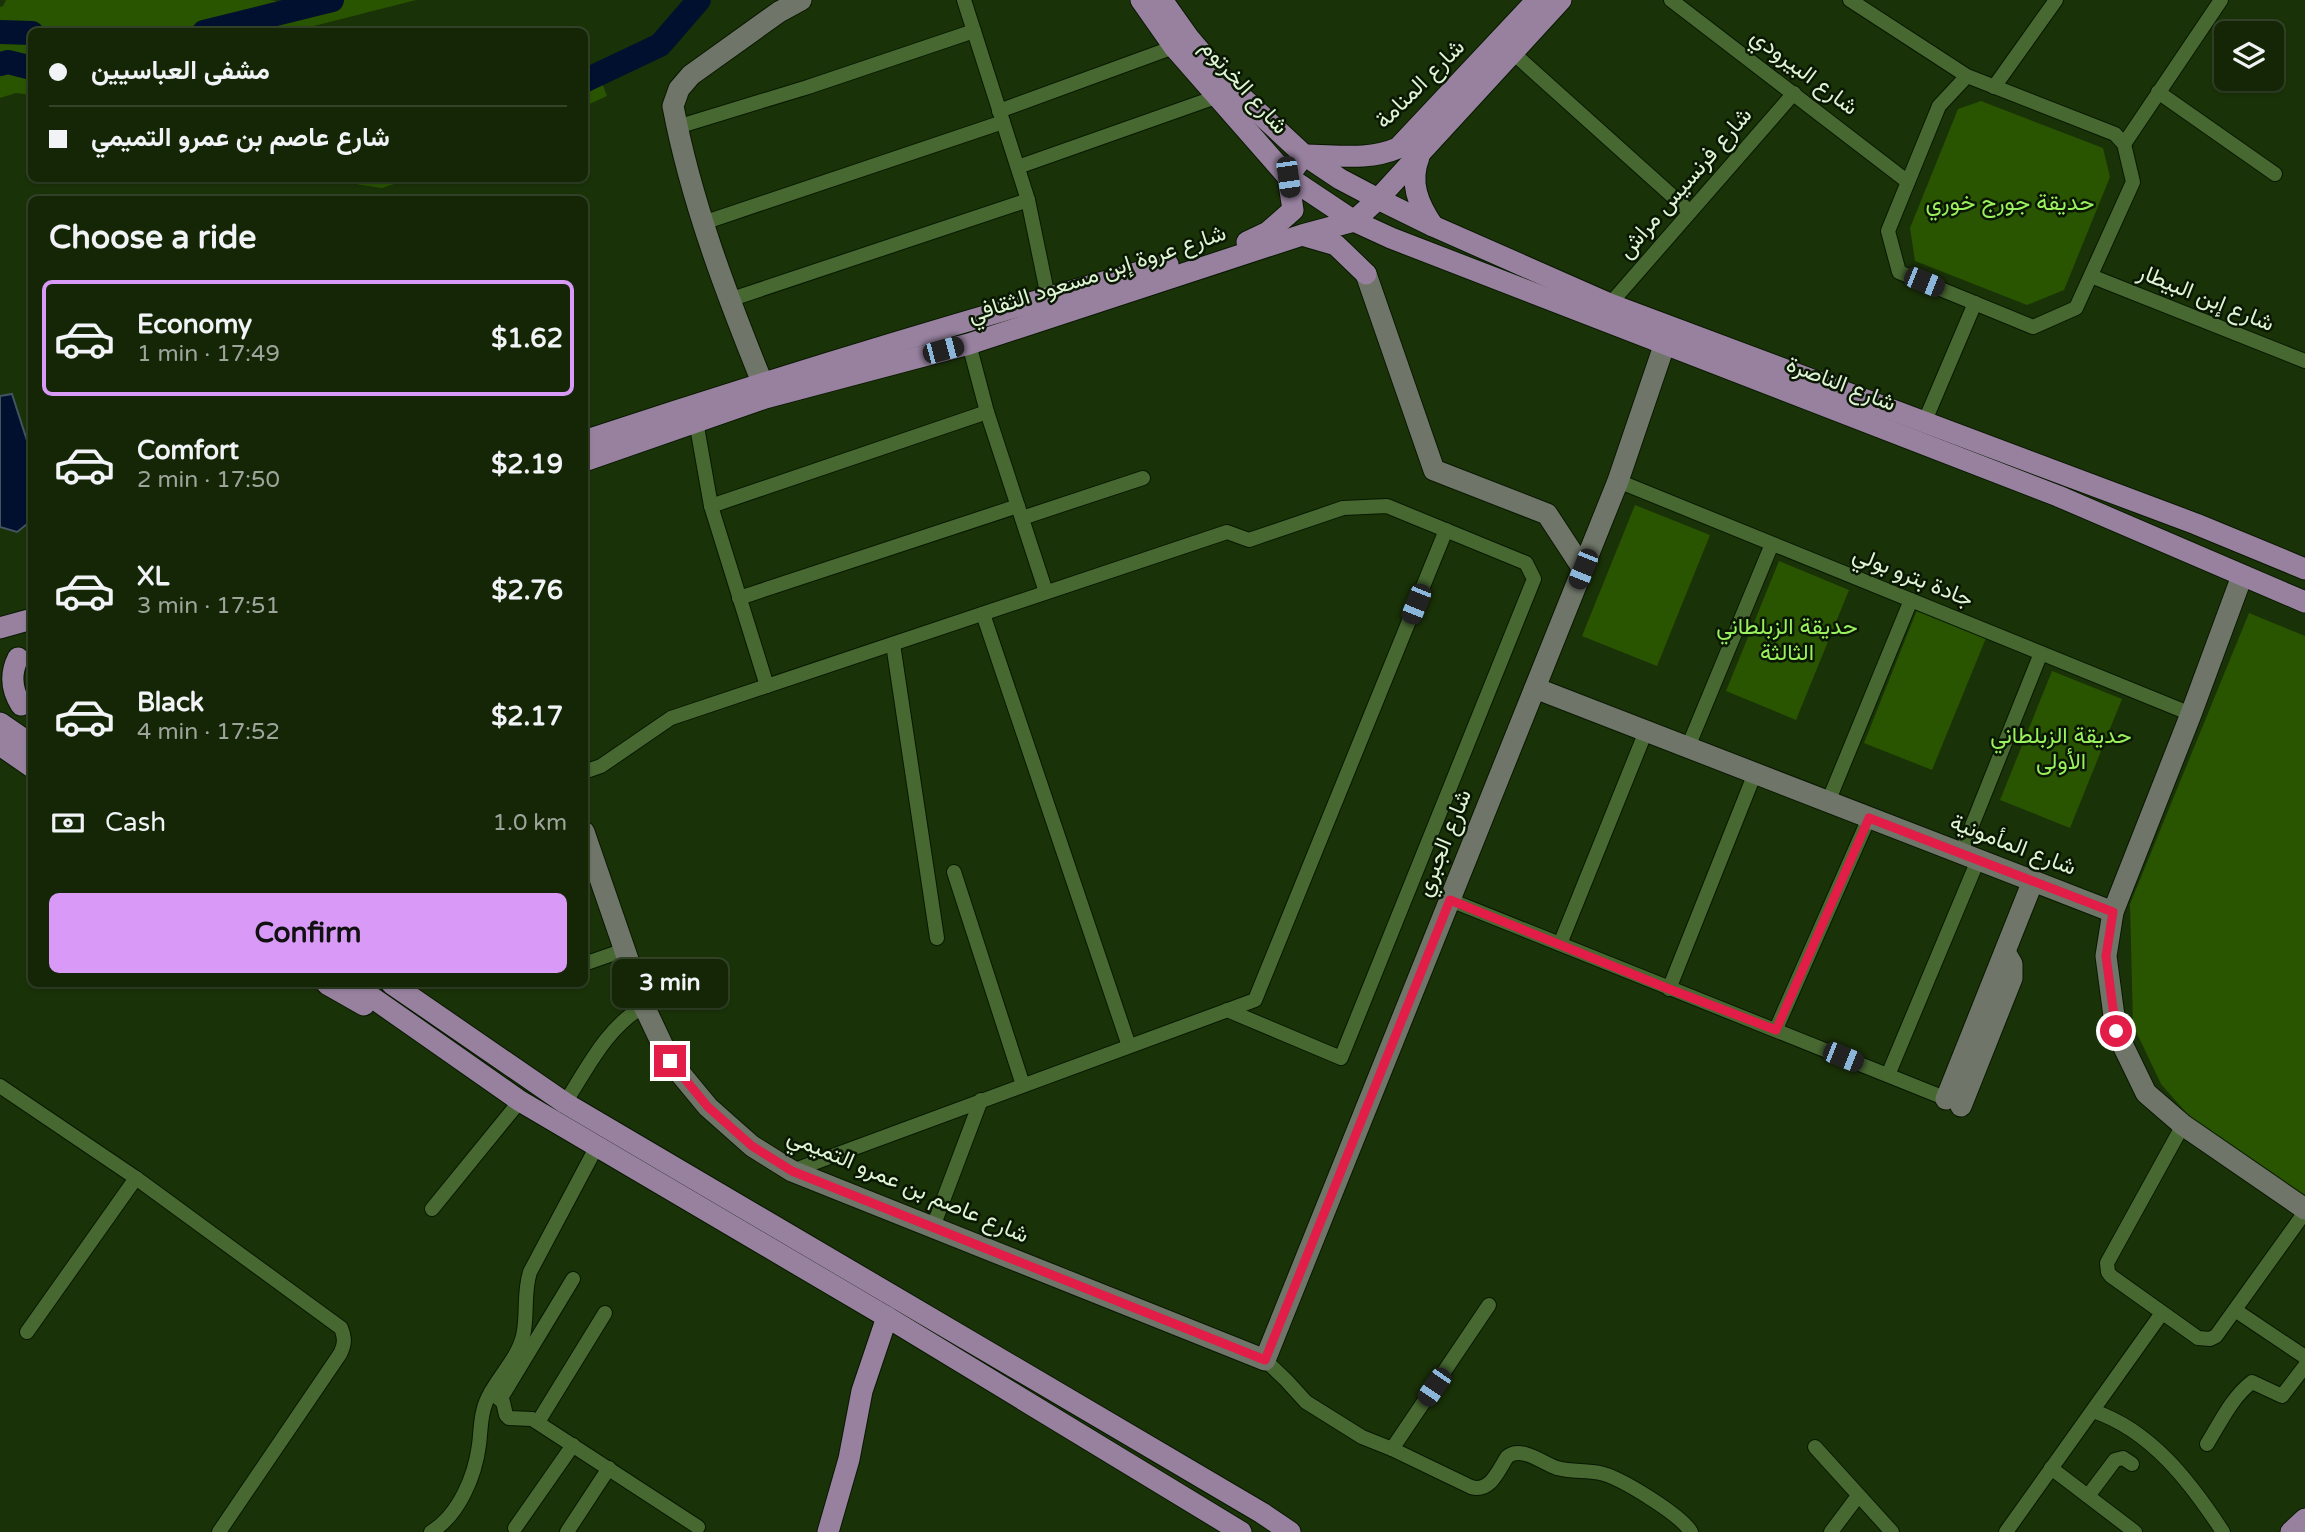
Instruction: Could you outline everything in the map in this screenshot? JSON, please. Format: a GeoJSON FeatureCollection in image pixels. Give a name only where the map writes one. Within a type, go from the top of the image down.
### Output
{"type":"FeatureCollection","features":[{"type":"Feature","properties":{"kind":"main road"},"geometry":{"type":"LineString","coordinates":[[762,382],[729,300],[703,223],[673,106],[684,81],[779,12],[802,0]]}},
{"type":"Feature","properties":{"kind":"main road","name":"شارع الخرتوم"},"geometry":{"type":"LineString","coordinates":[[1140,0],[1174,47],[1288,177],[1354,221]]}},
{"type":"Feature","properties":{"kind":"main road","name":"شارع الناصرة"},"geometry":{"type":"LineString","coordinates":[[1161,0],[1230,86],[1304,155],[1340,179],[1378,199],[1610,304],[2196,524],[2305,569]]}},
{"type":"Feature","properties":{"kind":"main road","name":"شارع المنامة"},"geometry":{"type":"LineString","coordinates":[[1378,199],[1537,0]]}},
{"type":"Feature","properties":{"kind":"main road","name":"شارع المنامة"},"geometry":{"type":"LineString","coordinates":[[1304,155],[1409,157],[1561,0]]}},
{"type":"Feature","properties":{"kind":"main road"},"geometry":{"type":"LineString","coordinates":[[1288,177],[1304,155]]}},
{"type":"Feature","properties":{"kind":"main road"},"geometry":{"type":"LineString","coordinates":[[1409,157],[1420,203],[1433,226]]}},
{"type":"Feature","properties":{"kind":"main road","name":"شارع عروة إبن مسعود الثقافي"},"geometry":{"type":"LineString","coordinates":[[588,440],[762,382],[1048,297],[1252,241],[1268,232],[1293,210],[1288,177]]}},
{"type":"Feature","properties":{"kind":"main road","name":"شارع عروة إبن مسعود الثقافي"},"geometry":{"type":"LineString","coordinates":[[588,460],[765,398],[969,344],[1302,235],[1354,221],[1378,199]]}},
{"type":"Feature","properties":{"kind":"main road"},"geometry":{"type":"LineString","coordinates":[[1354,221],[1366,274],[1434,470],[1547,514],[1583,569]]}},
{"type":"Feature","properties":{"kind":"main road","name":"شارع الناصرة"},"geometry":{"type":"LineString","coordinates":[[1354,221],[1391,238],[2058,496],[2305,601]]}},
{"type":"Feature","properties":{"kind":"main road"},"geometry":{"type":"LineString","coordinates":[[1302,235],[1336,244],[1366,274]]}},
{"type":"Feature","properties":{"kind":"main road","name":"شارع الجبري"},"geometry":{"type":"LineString","coordinates":[[1265,1360],[1618,481],[1665,343]]}},
{"type":"Feature","properties":{"kind":"main road"},"geometry":{"type":"LineString","coordinates":[[2058,496],[2133,518],[2305,583]]}},
{"type":"Feature","properties":{"kind":"main road"},"geometry":{"type":"LineString","coordinates":[[2242,576],[2191,715],[2113,912],[2106,956],[2116,1031],[2146,1093],[2183,1125],[2305,1211]]}},
{"type":"Feature","properties":{"kind":"main road"},"geometry":{"type":"LineString","coordinates":[[0,628],[28,620]]}},
{"type":"Feature","properties":{"kind":"main road"},"geometry":{"type":"LineString","coordinates":[[16,658],[12,682],[26,709]]}},
{"type":"Feature","properties":{"kind":"main road"},"geometry":{"type":"LineString","coordinates":[[0,688],[26,709]]}},
{"type":"Feature","properties":{"kind":"main road","name":"شارع المأمونية"},"geometry":{"type":"LineString","coordinates":[[1535,688],[2113,912]]}},
{"type":"Feature","properties":{"kind":"main road"},"geometry":{"type":"LineString","coordinates":[[0,723],[28,742]]}},
{"type":"Feature","properties":{"kind":"main road"},"geometry":{"type":"LineString","coordinates":[[0,745],[28,764]]}},
{"type":"Feature","properties":{"kind":"main road"},"geometry":{"type":"LineString","coordinates":[[0,761],[28,779]]}},
{"type":"Feature","properties":{"kind":"main road","name":"شارع عاصم بن عمرو التميمي"},"geometry":{"type":"LineString","coordinates":[[588,844],[644,1006],[670,1061],[708,1107],[752,1146],[792,1171],[1265,1360]]}},
{"type":"Feature","properties":{"kind":"main road"},"geometry":{"type":"LineString","coordinates":[[1954,1102],[2005,952],[2033,881]]}},
{"type":"Feature","properties":{"kind":"main road"},"geometry":{"type":"LineString","coordinates":[[332,987],[410,1031],[450,1050]]}},
{"type":"Feature","properties":{"kind":"main road"},"geometry":{"type":"LineString","coordinates":[[357,987],[520,1101],[887,1317],[1235,1530]]}},
{"type":"Feature","properties":{"kind":"main road"},"geometry":{"type":"LineString","coordinates":[[397,987],[565,1103],[1290,1532]]}},
{"type":"Feature","properties":{"kind":"main road"},"geometry":{"type":"LineString","coordinates":[[405,987],[427,1006]]}},
{"type":"Feature","properties":{"kind":"main road"},"geometry":{"type":"LineString","coordinates":[[828,1532],[849,1459],[862,1391],[887,1317]]}},
{"type":"Feature","properties":{"kind":"main road"},"geometry":{"type":"LineString","coordinates":[[2291,1532],[2305,1519]]}},
{"type":"Feature","properties":{"kind":"street"},"geometry":{"type":"LineString","coordinates":[[964,0],[1028,200],[1048,297]]}},
{"type":"Feature","properties":{"kind":"street","name":"شارع البيرودي"},"geometry":{"type":"LineString","coordinates":[[1671,0],[1908,182]]}},
{"type":"Feature","properties":{"kind":"street"},"geometry":{"type":"LineString","coordinates":[[1850,0],[1967,76],[2115,134],[2123,144],[2133,182],[2076,308],[2033,327],[1899,272],[1888,231],[1940,106],[1967,76]]}},
{"type":"Feature","properties":{"kind":"street"},"geometry":{"type":"LineString","coordinates":[[1994,86],[2056,0]]}},
{"type":"Feature","properties":{"kind":"street"},"geometry":{"type":"LineString","coordinates":[[2123,144],[2221,0]]}},
{"type":"Feature","properties":{"kind":"street"},"geometry":{"type":"LineString","coordinates":[[677,127],[808,87],[974,31]]}},
{"type":"Feature","properties":{"kind":"street"},"geometry":{"type":"LineString","coordinates":[[703,223],[1001,116],[1174,47]]}},
{"type":"Feature","properties":{"kind":"street"},"geometry":{"type":"LineString","coordinates":[[1512,52],[1689,211]]}},
{"type":"Feature","properties":{"kind":"street"},"geometry":{"type":"LineString","coordinates":[[2158,92],[2275,174]]}},
{"type":"Feature","properties":{"kind":"street","name":"شارع فرنسيس مراش"},"geometry":{"type":"LineString","coordinates":[[1610,304],[1794,93]]}},
{"type":"Feature","properties":{"kind":"street"},"geometry":{"type":"LineString","coordinates":[[1018,167],[1216,97]]}},
{"type":"Feature","properties":{"kind":"street"},"geometry":{"type":"LineString","coordinates":[[729,300],[1028,200]]}},
{"type":"Feature","properties":{"kind":"street","name":"شارع إبن البيطار"},"geometry":{"type":"LineString","coordinates":[[2091,276],[2305,361]]}},
{"type":"Feature","properties":{"kind":"street"},"geometry":{"type":"LineString","coordinates":[[1924,423],[1975,303]]}},
{"type":"Feature","properties":{"kind":"street"},"geometry":{"type":"LineString","coordinates":[[969,344],[987,412],[1046,593]]}},
{"type":"Feature","properties":{"kind":"street"},"geometry":{"type":"LineString","coordinates":[[711,506],[987,412]]}},
{"type":"Feature","properties":{"kind":"street"},"geometry":{"type":"LineString","coordinates":[[696,421],[711,506],[767,686]]}},
{"type":"Feature","properties":{"kind":"street"},"geometry":{"type":"LineString","coordinates":[[739,598],[1020,512],[1143,478]]}},
{"type":"Feature","properties":{"kind":"street","name":"جادة بترو بولي"},"geometry":{"type":"LineString","coordinates":[[1618,481],[2191,715]]}},
{"type":"Feature","properties":{"kind":"street"},"geometry":{"type":"LineString","coordinates":[[588,771],[601,766],[671,718],[1227,532],[1249,540],[1343,508],[1387,506],[1526,563],[1535,579],[1340,1058],[1227,1010]]}},
{"type":"Feature","properties":{"kind":"street"},"geometry":{"type":"LineString","coordinates":[[792,1171],[1255,1000],[1446,530]]}},
{"type":"Feature","properties":{"kind":"street"},"geometry":{"type":"LineString","coordinates":[[1688,747],[1772,544]]}},
{"type":"Feature","properties":{"kind":"street"},"geometry":{"type":"LineString","coordinates":[[1828,802],[1911,600]]}},
{"type":"Feature","properties":{"kind":"street"},"geometry":{"type":"LineString","coordinates":[[982,614],[1129,1046]]}},
{"type":"Feature","properties":{"kind":"street"},"geometry":{"type":"LineString","coordinates":[[893,644],[937,938]]}},
{"type":"Feature","properties":{"kind":"street"},"geometry":{"type":"LineString","coordinates":[[1888,1075],[1970,856],[2041,653]]}},
{"type":"Feature","properties":{"kind":"street"},"geometry":{"type":"LineString","coordinates":[[1560,944],[1646,731]]}},
{"type":"Feature","properties":{"kind":"street"},"geometry":{"type":"LineString","coordinates":[[1669,989],[1755,773]]}},
{"type":"Feature","properties":{"kind":"street"},"geometry":{"type":"LineString","coordinates":[[1776,1030],[1869,818]]}},
{"type":"Feature","properties":{"kind":"street"},"geometry":{"type":"LineString","coordinates":[[954,872],[1023,1085]]}},
{"type":"Feature","properties":{"kind":"street"},"geometry":{"type":"LineString","coordinates":[[1450,900],[1954,1102]]}},
{"type":"Feature","properties":{"kind":"street"},"geometry":{"type":"LineString","coordinates":[[588,963],[624,950]]}},
{"type":"Feature","properties":{"kind":"street"},"geometry":{"type":"LineString","coordinates":[[565,1103],[606,1039],[629,1014],[644,1006]]}},
{"type":"Feature","properties":{"kind":"street"},"geometry":{"type":"LineString","coordinates":[[0,1086],[135,1178],[341,1328],[344,1346],[340,1354],[219,1532]]}},
{"type":"Feature","properties":{"kind":"street"},"geometry":{"type":"LineString","coordinates":[[933,1227],[981,1100]]}},
{"type":"Feature","properties":{"kind":"street"},"geometry":{"type":"LineString","coordinates":[[432,1209],[520,1101]]}},
{"type":"Feature","properties":{"kind":"street"},"geometry":{"type":"LineString","coordinates":[[2183,1125],[2107,1263],[2108,1272],[2112,1276],[2162,1313],[2198,1338],[2204,1340],[2216,1336],[2305,1211]]}},
{"type":"Feature","properties":{"kind":"street"},"geometry":{"type":"LineString","coordinates":[[496,1395],[521,1343],[525,1323],[524,1293],[530,1272],[597,1146]]}},
{"type":"Feature","properties":{"kind":"street"},"geometry":{"type":"LineString","coordinates":[[27,1332],[135,1178]]}},
{"type":"Feature","properties":{"kind":"street"},"geometry":{"type":"LineString","coordinates":[[431,1532],[446,1521],[466,1487],[476,1460],[483,1410],[496,1395],[573,1279]]}},
{"type":"Feature","properties":{"kind":"street"},"geometry":{"type":"LineString","coordinates":[[1392,1449],[1489,1305]]}},
{"type":"Feature","properties":{"kind":"street"},"geometry":{"type":"LineString","coordinates":[[2235,1310],[2305,1357]]}},
{"type":"Feature","properties":{"kind":"street"},"geometry":{"type":"LineString","coordinates":[[538,1422],[605,1313]]}},
{"type":"Feature","properties":{"kind":"street"},"geometry":{"type":"LineString","coordinates":[[2006,1532],[2162,1313]]}},
{"type":"Feature","properties":{"kind":"street"},"geometry":{"type":"LineString","coordinates":[[1265,1360],[1306,1402],[1362,1437],[1474,1489],[1488,1485],[1507,1457],[1519,1452],[1559,1469],[1609,1475],[1681,1520],[1691,1532]]}},
{"type":"Feature","properties":{"kind":"street"},"geometry":{"type":"LineString","coordinates":[[2207,1444],[2235,1400],[2252,1382],[2283,1396],[2305,1366]]}},
{"type":"Feature","properties":{"kind":"street"},"geometry":{"type":"LineString","coordinates":[[496,1395],[509,1418],[517,1420],[527,1417],[538,1422],[698,1527]]}},
{"type":"Feature","properties":{"kind":"street"},"geometry":{"type":"LineString","coordinates":[[2093,1411],[2120,1422],[2159,1452],[2190,1485],[2223,1532]]}},
{"type":"Feature","properties":{"kind":"street"},"geometry":{"type":"LineString","coordinates":[[515,1528],[573,1445]]}},
{"type":"Feature","properties":{"kind":"street"},"geometry":{"type":"LineString","coordinates":[[1815,1447],[1892,1532]]}},
{"type":"Feature","properties":{"kind":"street"},"geometry":{"type":"LineString","coordinates":[[2088,1496],[2115,1460],[2123,1458],[2132,1464]]}},
{"type":"Feature","properties":{"kind":"street"},"geometry":{"type":"LineString","coordinates":[[567,1532],[609,1468]]}},
{"type":"Feature","properties":{"kind":"street"},"geometry":{"type":"LineString","coordinates":[[2052,1468],[2135,1532]]}},
{"type":"Feature","properties":{"kind":"street"},"geometry":{"type":"LineString","coordinates":[[1831,1532],[1858,1496]]}},
{"type":"Feature","properties":{"kind":"green space"},"geometry":{"type":"Polygon","coordinates":[[[6,0],[270,0],[288,3],[298,0],[416,0],[306,28],[28,28],[28,95],[16,93],[0,98],[0,7],[6,0]]]}},
{"type":"Feature","properties":{"kind":"green space"},"geometry":{"type":"Polygon","coordinates":[[[595,65],[607,96],[588,105],[588,68],[595,65]]]}},
{"type":"Feature","properties":{"kind":"green space","name":"حديقة جورج خوري"},"geometry":{"type":"Polygon","coordinates":[[[1981,101],[2103,148],[2110,177],[2064,290],[2027,305],[1915,261],[1910,228],[1958,109],[1981,101]]]}},
{"type":"Feature","properties":{"kind":"green space"},"geometry":{"type":"Polygon","coordinates":[[[342,182],[400,182],[382,188],[342,182]]]}},
{"type":"Feature","properties":{"kind":"green space"},"geometry":{"type":"Polygon","coordinates":[[[1635,505],[1710,535],[1657,666],[1582,636],[1635,505]]]}},
{"type":"Feature","properties":{"kind":"green space","name":"حديقة الزبلطاني الثالثة"},"geometry":{"type":"Polygon","coordinates":[[[1779,561],[1849,590],[1796,720],[1726,691],[1779,561]]]}},
{"type":"Feature","properties":{"kind":"green space"},"geometry":{"type":"Polygon","coordinates":[[[1917,610],[1986,638],[1932,770],[1864,743],[1917,610]]]}},
{"type":"Feature","properties":{"kind":"green space"},"geometry":{"type":"Polygon","coordinates":[[[2249,613],[2305,636],[2305,1200],[2197,1125],[2161,1084],[2133,1025],[2130,904],[2249,613]]]}},
{"type":"Feature","properties":{"kind":"green space","name":"حديقة الزبلطاني الأولى"},"geometry":{"type":"Polygon","coordinates":[[[2052,671],[2122,699],[2070,828],[2000,800],[2052,671]]]}},
{"type":"Feature","properties":{"kind":"water"},"geometry":{"type":"Polygon","coordinates":[[[12,394],[28,444],[28,523],[17,532],[0,527],[0,396],[12,394]]]}},
{"type":"Feature","properties":{"kind":"waterway"},"geometry":{"type":"LineString","coordinates":[[220,28],[332,0]]}},
{"type":"Feature","properties":{"kind":"waterway"},"geometry":{"type":"LineString","coordinates":[[588,79],[660,45],[699,0]]}},
{"type":"Feature","properties":{"kind":"waterway"},"geometry":{"type":"LineString","coordinates":[[0,32],[28,33]]}},
{"type":"Feature","properties":{"kind":"waterway"},"geometry":{"type":"LineString","coordinates":[[0,64],[8,62],[28,67]]}},
{"type":"Feature","properties":{"kind":"route"},"geometry":{"type":"LineString","coordinates":[[670,1061],[708,1107],[752,1146],[792,1171],[1265,1360],[1450,900],[1776,1030],[1869,818],[2113,912],[2106,956],[2116,1031]]}}]}
